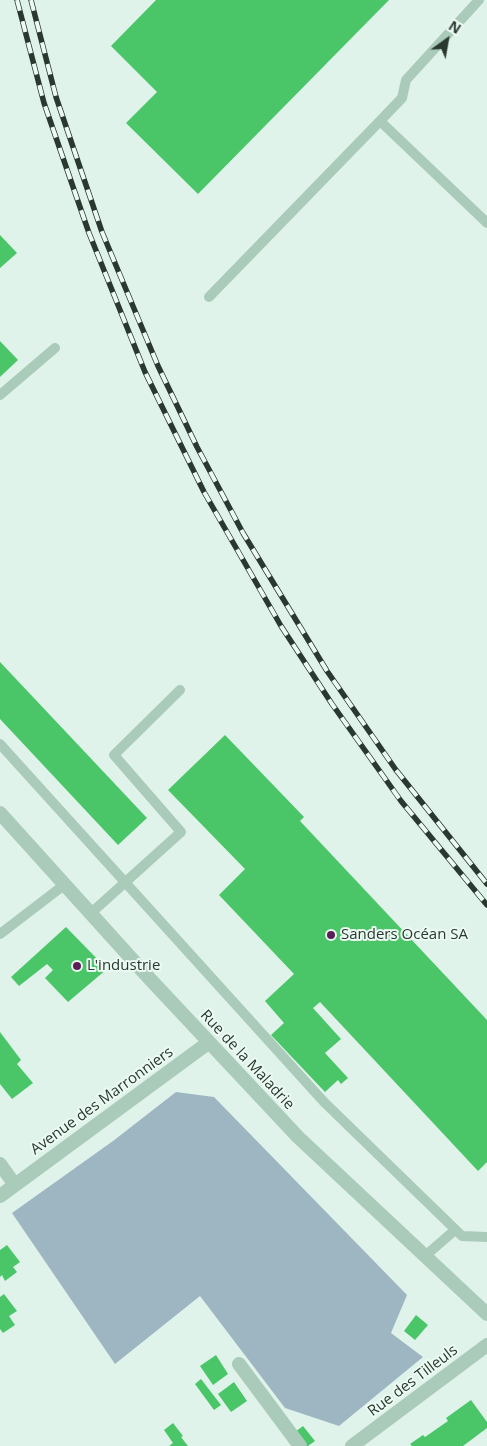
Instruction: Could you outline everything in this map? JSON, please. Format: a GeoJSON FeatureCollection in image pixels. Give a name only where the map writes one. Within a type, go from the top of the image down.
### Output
{"type":"FeatureCollection","features":[{"type":"Feature","properties":{"kind":"street","name":"Rue de la Maladrie"},"geometry":{"type":"LineString","coordinates":[[0,813],[208,1043],[298,1138],[487,1314]]}},
{"type":"Feature","properties":{"kind":"street","name":"Avenue des Marronniers"},"geometry":{"type":"LineString","coordinates":[[0,1196],[208,1043]]}},
{"type":"Feature","properties":{"kind":"street"},"geometry":{"type":"LineString","coordinates":[[0,1164],[15,1185]]}},
{"type":"Feature","properties":{"kind":"street","name":"Rue des Tilleuls"},"geometry":{"type":"LineString","coordinates":[[357,1445],[487,1345]]}},
{"type":"Feature","properties":{"kind":"street"},"geometry":{"type":"LineString","coordinates":[[239,1364],[300,1446]]}},
{"type":"Feature","properties":{"kind":"lane"},"geometry":{"type":"LineString","coordinates":[[209,297],[402,98],[406,80],[479,0]]}},
{"type":"Feature","properties":{"kind":"lane"},"geometry":{"type":"LineString","coordinates":[[380,121],[487,223]]}},
{"type":"Feature","properties":{"kind":"lane"},"geometry":{"type":"LineString","coordinates":[[0,395],[54,348]]}},
{"type":"Feature","properties":{"kind":"lane"},"geometry":{"type":"LineString","coordinates":[[90,914],[181,832],[114,756],[180,690]]}},
{"type":"Feature","properties":{"kind":"lane"},"geometry":{"type":"LineString","coordinates":[[0,744],[324,1102],[462,1236],[487,1237]]}},
{"type":"Feature","properties":{"kind":"lane"},"geometry":{"type":"LineString","coordinates":[[0,934],[64,885]]}},
{"type":"Feature","properties":{"kind":"lane"},"geometry":{"type":"LineString","coordinates":[[425,1256],[455,1230]]}},
{"type":"Feature","properties":{"kind":"shaded area"},"geometry":{"type":"Polygon","coordinates":[[[176,1092],[214,1097],[407,1295],[391,1333],[423,1357],[339,1426],[285,1408],[200,1296],[115,1364],[12,1213],[113,1141],[176,1092]]]}},
{"type":"Feature","properties":{"kind":"building"},"geometry":{"type":"Polygon","coordinates":[[[156,0],[389,0],[198,194],[126,123],[157,92],[111,46],[156,0]]]}},
{"type":"Feature","properties":{"kind":"building"},"geometry":{"type":"Polygon","coordinates":[[[0,235],[17,253],[0,268],[0,235]]]}},
{"type":"Feature","properties":{"kind":"building"},"geometry":{"type":"Polygon","coordinates":[[[0,341],[18,360],[0,377],[0,341]]]}},
{"type":"Feature","properties":{"kind":"building"},"geometry":{"type":"Polygon","coordinates":[[[0,662],[147,818],[118,845],[0,719],[0,662]]]}},
{"type":"Feature","properties":{"kind":"building","name":"Sanders Océan SA"},"geometry":{"type":"Polygon","coordinates":[[[225,735],[304,817],[300,821],[487,1020],[487,1162],[478,1171],[320,1002],[313,1008],[341,1039],[325,1053],[348,1078],[341,1084],[338,1080],[325,1092],[271,1035],[284,1023],[265,1001],[294,974],[219,895],[245,869],[168,790],[225,735]]]}},
{"type":"Feature","properties":{"kind":"building","name":"L'industrie"},"geometry":{"type":"Polygon","coordinates":[[[66,927],[107,969],[68,1002],[45,978],[53,970],[47,964],[19,986],[11,977],[66,927]]]}},
{"type":"Feature","properties":{"kind":"building"},"geometry":{"type":"Polygon","coordinates":[[[0,1032],[21,1060],[17,1064],[33,1083],[12,1099],[0,1084],[0,1032]]]}},
{"type":"Feature","properties":{"kind":"building"},"geometry":{"type":"Polygon","coordinates":[[[7,1245],[20,1262],[13,1267],[17,1272],[5,1281],[2,1275],[0,1277],[0,1250],[7,1245]]]}},
{"type":"Feature","properties":{"kind":"building"},"geometry":{"type":"Polygon","coordinates":[[[4,1294],[17,1311],[9,1316],[15,1325],[3,1333],[0,1329],[0,1297],[4,1294]]]}},
{"type":"Feature","properties":{"kind":"building"},"geometry":{"type":"Polygon","coordinates":[[[416,1315],[428,1325],[415,1340],[404,1331],[416,1315]]]}},
{"type":"Feature","properties":{"kind":"building"},"geometry":{"type":"Polygon","coordinates":[[[216,1355],[228,1374],[213,1385],[200,1366],[216,1355]]]}},
{"type":"Feature","properties":{"kind":"building"},"geometry":{"type":"Polygon","coordinates":[[[201,1379],[221,1405],[214,1410],[195,1384],[201,1379]]]}},
{"type":"Feature","properties":{"kind":"building"},"geometry":{"type":"Polygon","coordinates":[[[234,1382],[247,1401],[231,1412],[218,1394],[234,1382]]]}},
{"type":"Feature","properties":{"kind":"building"},"geometry":{"type":"Polygon","coordinates":[[[471,1400],[487,1422],[487,1428],[463,1446],[412,1446],[410,1444],[423,1435],[425,1437],[448,1421],[446,1418],[471,1400]]]}},
{"type":"Feature","properties":{"kind":"building"},"geometry":{"type":"Polygon","coordinates":[[[173,1423],[188,1446],[169,1446],[173,1443],[164,1430],[173,1423]]]}},
{"type":"Feature","properties":{"kind":"building"},"geometry":{"type":"Polygon","coordinates":[[[303,1426],[315,1441],[308,1446],[305,1446],[295,1432],[303,1426]]]}},
{"type":"Feature","properties":{"kind":"railway"},"geometry":{"type":"LineString","coordinates":[[17,0],[44,103],[89,233],[145,372],[204,492],[281,626],[332,704],[401,801],[487,905]]}},
{"type":"Feature","properties":{"kind":"railway"},"geometry":{"type":"LineString","coordinates":[[31,0],[56,97],[102,232],[158,366],[197,447],[243,533],[327,671],[396,770],[487,884]]}},
{"type":"Feature","properties":{"kind":"place","name":"Sanders Océan SA"},"geometry":{"type":"Point","coordinates":[331,935]}},
{"type":"Feature","properties":{"kind":"place","name":"L'industrie"},"geometry":{"type":"Point","coordinates":[77,966]}}]}
